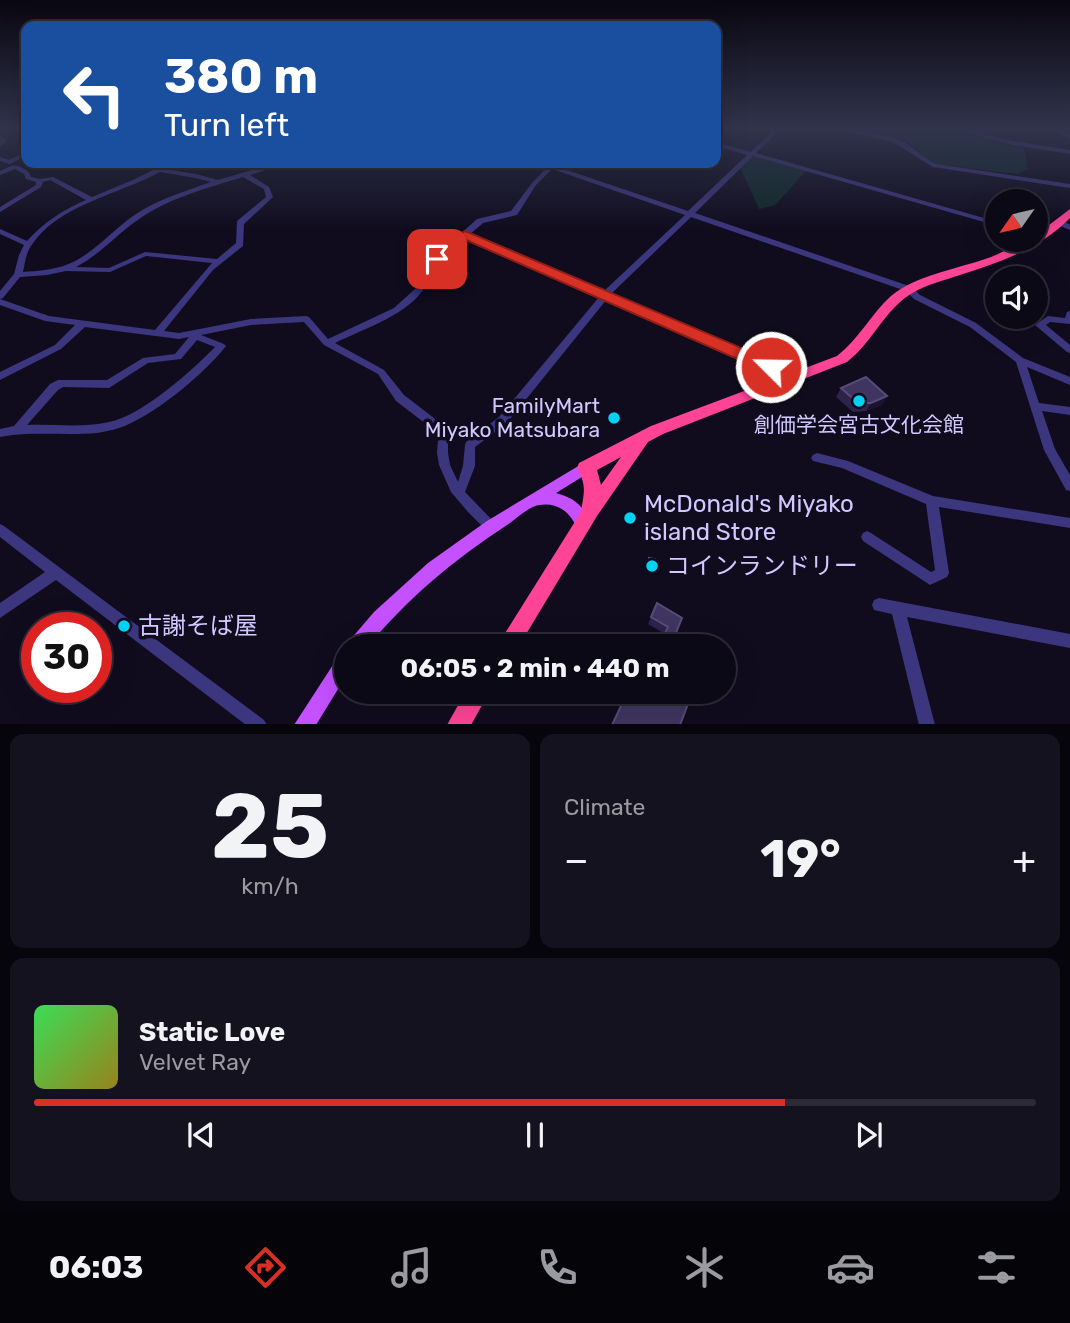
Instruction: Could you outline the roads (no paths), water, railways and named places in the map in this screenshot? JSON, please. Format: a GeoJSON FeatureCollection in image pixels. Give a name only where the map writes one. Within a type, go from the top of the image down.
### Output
{"type":"FeatureCollection","features":[{"type":"Feature","properties":{"kind":"highway"},"geometry":{"type":"LineString","coordinates":[[1048,232],[1067,221]]}},
{"type":"Feature","properties":{"kind":"highway"},"geometry":{"type":"LineString","coordinates":[[586,519],[593,488],[592,475],[585,468],[647,434],[853,351],[874,329],[893,301],[909,289],[1013,252]]}},
{"type":"Feature","properties":{"kind":"highway"},"geometry":{"type":"LineString","coordinates":[[514,634],[586,519],[629,455],[647,434]]}},
{"type":"Feature","properties":{"kind":"highway"},"geometry":{"type":"LineString","coordinates":[[458,724],[471,704]]}},
{"type":"Feature","properties":{"kind":"main road"},"geometry":{"type":"LineString","coordinates":[[367,634],[408,587],[491,527],[585,468]]}},
{"type":"Feature","properties":{"kind":"main road"},"geometry":{"type":"LineString","coordinates":[[534,499],[558,499],[568,502],[586,519]]}},
{"type":"Feature","properties":{"kind":"main road"},"geometry":{"type":"LineString","coordinates":[[304,724],[334,678]]}},
{"type":"Feature","properties":{"kind":"street"},"geometry":{"type":"LineString","coordinates":[[0,173],[15,163],[27,173],[28,178],[40,181],[55,178],[92,200]]}},
{"type":"Feature","properties":{"kind":"street"},"geometry":{"type":"LineString","coordinates":[[459,494],[469,466],[470,445],[503,420],[605,295],[743,163]]}},
{"type":"Feature","properties":{"kind":"street"},"geometry":{"type":"LineString","coordinates":[[783,163],[985,220]]}},
{"type":"Feature","properties":{"kind":"street"},"geometry":{"type":"LineString","coordinates":[[927,163],[1070,186]]}},
{"type":"Feature","properties":{"kind":"street"},"geometry":{"type":"LineString","coordinates":[[0,296],[18,275],[28,244],[49,224],[92,200],[162,168]]}},
{"type":"Feature","properties":{"kind":"street"},"geometry":{"type":"LineString","coordinates":[[64,268],[82,260],[139,214],[173,198],[267,168]]}},
{"type":"Feature","properties":{"kind":"street"},"geometry":{"type":"LineString","coordinates":[[327,343],[397,310],[420,289],[422,285],[419,277],[423,272],[480,221],[514,213],[534,184],[551,168]]}},
{"type":"Feature","properties":{"kind":"street"},"geometry":{"type":"LineString","coordinates":[[562,168],[909,289],[917,297],[973,325],[1020,360],[1070,381]]}},
{"type":"Feature","properties":{"kind":"street"},"geometry":{"type":"LineString","coordinates":[[159,170],[181,176],[199,175],[218,183]]}},
{"type":"Feature","properties":{"kind":"street"},"geometry":{"type":"LineString","coordinates":[[158,332],[218,261],[240,244],[240,223],[270,197],[267,188],[245,175]]}},
{"type":"Feature","properties":{"kind":"street"},"geometry":{"type":"LineString","coordinates":[[0,210],[39,186],[40,181]]}},
{"type":"Feature","properties":{"kind":"street"},"geometry":{"type":"LineString","coordinates":[[0,231],[28,244]]}},
{"type":"Feature","properties":{"kind":"street"},"geometry":{"type":"LineString","coordinates":[[465,234],[794,377]]}},
{"type":"Feature","properties":{"kind":"street"},"geometry":{"type":"LineString","coordinates":[[18,275],[64,268],[110,270],[145,254],[218,261]]}},
{"type":"Feature","properties":{"kind":"street"},"geometry":{"type":"LineString","coordinates":[[0,302],[48,319],[179,335],[196,335],[228,326],[297,318],[311,322],[327,343],[377,368],[400,398],[430,421],[443,439],[441,451],[445,470],[459,494],[491,527]]}},
{"type":"Feature","properties":{"kind":"street"},"geometry":{"type":"LineString","coordinates":[[1070,314],[1069,321],[1048,319],[1040,326],[1066,342],[1070,351]]}},
{"type":"Feature","properties":{"kind":"street"},"geometry":{"type":"LineString","coordinates":[[0,376],[52,351],[82,324]]}},
{"type":"Feature","properties":{"kind":"street"},"geometry":{"type":"LineString","coordinates":[[0,433],[112,426],[130,419],[148,409],[220,346],[196,335]]}},
{"type":"Feature","properties":{"kind":"street"},"geometry":{"type":"LineString","coordinates":[[16,431],[54,387],[74,381],[109,384],[146,360],[178,357],[196,335]]}},
{"type":"Feature","properties":{"kind":"street"},"geometry":{"type":"LineString","coordinates":[[1020,360],[1050,450],[1070,486]]}},
{"type":"Feature","properties":{"kind":"street"},"geometry":{"type":"LineString","coordinates":[[1035,406],[1070,411]]}},
{"type":"Feature","properties":{"kind":"street"},"geometry":{"type":"LineString","coordinates":[[817,458],[844,464],[932,501],[1070,523]]}},
{"type":"Feature","properties":{"kind":"street"},"geometry":{"type":"LineString","coordinates":[[867,537],[930,579],[942,573],[932,501]]}},
{"type":"Feature","properties":{"kind":"street"},"geometry":{"type":"LineString","coordinates":[[0,530],[259,724]]}},
{"type":"Feature","properties":{"kind":"street"},"geometry":{"type":"LineString","coordinates":[[0,611],[56,572]]}},
{"type":"Feature","properties":{"kind":"street"},"geometry":{"type":"LineString","coordinates":[[879,605],[1070,641]]}},
{"type":"Feature","properties":{"kind":"street"},"geometry":{"type":"LineString","coordinates":[[898,608],[927,724]]}},
{"type":"Feature","properties":{"kind":"place","name":"創価学会宮古文化会館"},"geometry":{"type":"Point","coordinates":[859,401]}},
{"type":"Feature","properties":{"kind":"place","name":"FamilyMart Miyako Matsubara"},"geometry":{"type":"Point","coordinates":[614,418]}},
{"type":"Feature","properties":{"kind":"place","name":"McDonald's Miyako island Store"},"geometry":{"type":"Point","coordinates":[630,518]}},
{"type":"Feature","properties":{"kind":"place","name":"コインランドリー"},"geometry":{"type":"Point","coordinates":[652,566]}},
{"type":"Feature","properties":{"kind":"place","name":"古謝そば屋"},"geometry":{"type":"Point","coordinates":[124,626]}}]}
